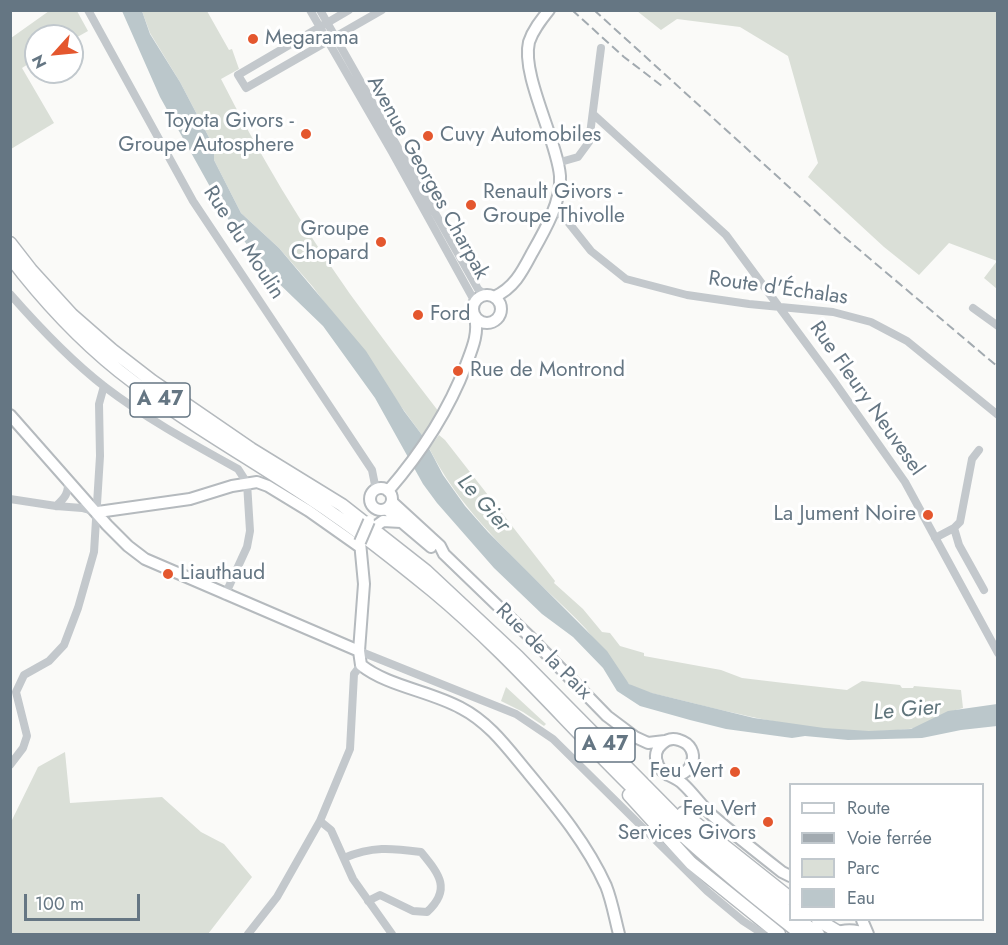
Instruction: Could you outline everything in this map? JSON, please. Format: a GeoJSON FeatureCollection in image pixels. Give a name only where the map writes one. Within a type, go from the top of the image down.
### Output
{"type":"FeatureCollection","features":[{"type":"Feature","properties":{"kind":"highway","name":"A 47"},"geometry":{"type":"LineString","coordinates":[[10,243],[72,315],[112,350],[152,381],[242,443],[342,505],[426,571],[518,657],[628,770],[690,829],[789,912]]}},
{"type":"Feature","properties":{"kind":"highway","name":"A 47"},"geometry":{"type":"LineString","coordinates":[[10,257],[66,322],[119,370],[181,415],[350,526],[436,594],[497,651],[690,843],[801,934]]}},
{"type":"Feature","properties":{"kind":"highway"},"geometry":{"type":"LineString","coordinates":[[593,748],[598,760],[691,863],[779,934]]}},
{"type":"Feature","properties":{"kind":"highway"},"geometry":{"type":"LineString","coordinates":[[628,770],[789,897]]}},
{"type":"Feature","properties":{"kind":"highway"},"geometry":{"type":"LineString","coordinates":[[800,921],[818,934]]}},
{"type":"Feature","properties":{"kind":"highway"},"geometry":{"type":"LineString","coordinates":[[820,921],[839,932]]}},
{"type":"Feature","properties":{"kind":"main road"},"geometry":{"type":"LineString","coordinates":[[476,339],[477,324],[473,307],[475,302],[508,290],[517,279],[534,250],[553,210],[559,191],[560,176],[557,163],[529,61],[530,39],[549,10]]}},
{"type":"Feature","properties":{"kind":"main road"},"geometry":{"type":"LineString","coordinates":[[517,279],[514,289],[503,302],[499,317],[485,327],[476,339],[457,388],[435,429],[396,481],[361,543],[363,584],[359,651],[361,665],[372,674],[438,696],[490,727],[555,803],[596,866],[607,889],[619,934]]}},
{"type":"Feature","properties":{"kind":"main road"},"geometry":{"type":"LineString","coordinates":[[489,296],[497,299],[501,308]]}},
{"type":"Feature","properties":{"kind":"main road"},"geometry":{"type":"LineString","coordinates":[[475,316],[482,322],[491,323]]}},
{"type":"Feature","properties":{"kind":"main road"},"geometry":{"type":"LineString","coordinates":[[10,415],[98,512],[107,525],[128,546],[146,559],[359,651]]}},
{"type":"Feature","properties":{"kind":"main road"},"geometry":{"type":"LineString","coordinates":[[98,512],[190,499],[257,482],[268,486],[361,543]]}},
{"type":"Feature","properties":{"kind":"main road"},"geometry":{"type":"LineString","coordinates":[[382,488],[385,502],[370,498],[376,490],[382,488]]}},
{"type":"Feature","properties":{"kind":"main road","name":"Rue de la Paix"},"geometry":{"type":"LineString","coordinates":[[385,502],[402,522],[436,551],[444,554]]}},
{"type":"Feature","properties":{"kind":"main road","name":"Rue de la Paix"},"geometry":{"type":"LineString","coordinates":[[385,502],[440,546],[444,554],[607,716],[622,729],[648,743],[656,755]]}},
{"type":"Feature","properties":{"kind":"main road"},"geometry":{"type":"LineString","coordinates":[[372,522],[402,522]]}},
{"type":"Feature","properties":{"kind":"main road"},"geometry":{"type":"LineString","coordinates":[[648,743],[675,739],[681,740],[690,747],[693,758],[690,769],[693,794]]}},
{"type":"Feature","properties":{"kind":"main road"},"geometry":{"type":"LineString","coordinates":[[665,741],[656,755],[659,767],[680,781],[713,817],[789,876]]}},
{"type":"Feature","properties":{"kind":"main road"},"geometry":{"type":"LineString","coordinates":[[668,775],[681,775],[690,769]]}},
{"type":"Feature","properties":{"kind":"main road"},"geometry":{"type":"LineString","coordinates":[[839,932],[852,925],[854,921]]}},
{"type":"Feature","properties":{"kind":"main road"},"geometry":{"type":"LineString","coordinates":[[839,932],[853,930],[867,934]]}},
{"type":"Feature","properties":{"kind":"street","name":"Rue du Moulin"},"geometry":{"type":"LineString","coordinates":[[88,10],[193,201],[372,470],[376,490]]}},
{"type":"Feature","properties":{"kind":"street","name":"Avenue Georges Charpak"},"geometry":{"type":"LineString","coordinates":[[310,10],[333,39],[441,221],[478,289],[489,296]]}},
{"type":"Feature","properties":{"kind":"street","name":"Avenue Georges Charpak"},"geometry":{"type":"LineString","coordinates":[[320,10],[324,25]]}},
{"type":"Feature","properties":{"kind":"street"},"geometry":{"type":"LineString","coordinates":[[349,10],[238,75],[246,88],[382,10]]}},
{"type":"Feature","properties":{"kind":"street","name":"Avenue Georges Charpak"},"geometry":{"type":"LineString","coordinates":[[333,39],[475,302]]}},
{"type":"Feature","properties":{"kind":"street"},"geometry":{"type":"LineString","coordinates":[[557,163],[574,159],[582,153],[589,142],[601,48]]}},
{"type":"Feature","properties":{"kind":"street","name":"Rue Fleury Neuvesel"},"geometry":{"type":"LineString","coordinates":[[594,114],[726,235],[905,482],[998,653]]}},
{"type":"Feature","properties":{"kind":"street","name":"Route d'Échalas"},"geometry":{"type":"LineString","coordinates":[[553,210],[564,217],[591,251],[626,279],[687,295],[833,312],[871,321],[907,341],[998,415]]}},
{"type":"Feature","properties":{"kind":"street"},"geometry":{"type":"LineString","coordinates":[[10,294],[46,333],[104,386],[141,413],[238,469],[247,483],[250,531],[247,547],[225,595]]}},
{"type":"Feature","properties":{"kind":"street"},"geometry":{"type":"LineString","coordinates":[[974,308],[998,326]]}},
{"type":"Feature","properties":{"kind":"street"},"geometry":{"type":"LineString","coordinates":[[10,765],[23,748],[27,736],[16,692],[24,675],[49,661],[64,645],[78,608],[94,552],[98,512],[99,404],[104,386]]}},
{"type":"Feature","properties":{"kind":"street"},"geometry":{"type":"LineString","coordinates":[[935,538],[954,528],[960,522],[972,459],[979,450]]}},
{"type":"Feature","properties":{"kind":"street"},"geometry":{"type":"LineString","coordinates":[[56,506],[66,497],[68,479]]}},
{"type":"Feature","properties":{"kind":"street"},"geometry":{"type":"LineString","coordinates":[[10,499],[98,512]]}},
{"type":"Feature","properties":{"kind":"street"},"geometry":{"type":"LineString","coordinates":[[954,528],[959,545],[984,590]]}},
{"type":"Feature","properties":{"kind":"street"},"geometry":{"type":"LineString","coordinates":[[359,651],[516,714],[544,732],[707,891],[743,921],[763,934]]}},
{"type":"Feature","properties":{"kind":"street"},"geometry":{"type":"LineString","coordinates":[[248,934],[277,897],[320,821],[350,749],[354,674],[361,665]]}},
{"type":"Feature","properties":{"kind":"street"},"geometry":{"type":"LineString","coordinates":[[320,821],[331,830],[353,879],[392,934]]}},
{"type":"Feature","properties":{"kind":"street"},"geometry":{"type":"LineString","coordinates":[[344,858],[364,850],[392,848],[421,852],[440,879],[442,892],[437,903],[428,912],[413,911],[380,895],[368,901]]}},
{"type":"Feature","properties":{"kind":"green space"},"geometry":{"type":"Polygon","coordinates":[[[49,11],[77,11],[88,31],[84,33],[84,24],[31,24],[49,11]]]}},
{"type":"Feature","properties":{"kind":"green space"},"geometry":{"type":"Polygon","coordinates":[[[142,11],[207,11],[229,50],[232,49],[239,69],[221,79],[250,135],[298,216],[350,294],[439,412],[422,435],[313,287],[279,248],[241,213],[214,160],[214,147],[180,82],[150,33],[142,11]]]}},
{"type":"Feature","properties":{"kind":"green space"},"geometry":{"type":"Polygon","coordinates":[[[637,11],[997,11],[997,261],[949,243],[919,275],[884,247],[808,177],[818,163],[788,56],[740,27],[677,19],[661,30],[637,11]]]}},
{"type":"Feature","properties":{"kind":"green space"},"geometry":{"type":"Polygon","coordinates":[[[24,29],[24,67],[22,68],[24,84],[31,84],[54,123],[11,149],[11,38],[24,29]]]}},
{"type":"Feature","properties":{"kind":"green space"},"geometry":{"type":"Polygon","coordinates":[[[997,261],[997,289],[984,278],[997,261]]]}},
{"type":"Feature","properties":{"kind":"green space"},"geometry":{"type":"Polygon","coordinates":[[[439,435],[555,581],[554,583],[583,609],[602,632],[610,633],[620,646],[644,653],[644,656],[721,670],[742,678],[847,690],[862,681],[900,685],[902,688],[913,688],[914,686],[961,690],[963,708],[914,728],[850,731],[793,725],[638,689],[628,683],[586,629],[511,555],[466,505],[429,448],[439,435]]]}},
{"type":"Feature","properties":{"kind":"green space"},"geometry":{"type":"Polygon","coordinates":[[[506,687],[546,724],[544,726],[501,701],[506,687]]]}},
{"type":"Feature","properties":{"kind":"green space"},"geometry":{"type":"Polygon","coordinates":[[[65,752],[70,803],[162,797],[201,832],[224,844],[252,877],[208,934],[11,934],[11,822],[38,767],[65,752]]]}},
{"type":"Feature","properties":{"kind":"water"},"geometry":{"type":"Polygon","coordinates":[[[122,11],[142,11],[150,34],[180,82],[214,147],[214,160],[241,213],[279,248],[366,351],[422,435],[443,475],[465,506],[607,651],[629,684],[652,693],[754,718],[824,728],[869,731],[911,729],[948,711],[997,704],[997,726],[922,738],[848,740],[805,736],[792,738],[726,729],[690,720],[640,706],[617,691],[603,668],[573,637],[542,614],[494,568],[437,503],[423,484],[375,398],[323,326],[268,273],[228,219],[160,97],[122,11]]]}},
{"type":"Feature","properties":{"kind":"railway"},"geometry":{"type":"LineString","coordinates":[[572,10],[624,57],[662,86]]}},
{"type":"Feature","properties":{"kind":"railway"},"geometry":{"type":"LineString","coordinates":[[594,10],[843,236],[998,367]]}},
{"type":"Feature","properties":{"kind":"place","name":"Megarama"},"geometry":{"type":"Point","coordinates":[253,39]}},
{"type":"Feature","properties":{"kind":"place","name":"Toyota Givors - Groupe Autosphere"},"geometry":{"type":"Point","coordinates":[306,134]}},
{"type":"Feature","properties":{"kind":"place","name":"Cuvy Automobiles"},"geometry":{"type":"Point","coordinates":[428,136]}},
{"type":"Feature","properties":{"kind":"place","name":"Renault Givors - Groupe Thivolle"},"geometry":{"type":"Point","coordinates":[471,205]}},
{"type":"Feature","properties":{"kind":"place","name":"Groupe Chopard"},"geometry":{"type":"Point","coordinates":[381,242]}},
{"type":"Feature","properties":{"kind":"place","name":"Ford"},"geometry":{"type":"Point","coordinates":[418,315]}},
{"type":"Feature","properties":{"kind":"place","name":"Rue de Montrond"},"geometry":{"type":"Point","coordinates":[458,371]}},
{"type":"Feature","properties":{"kind":"place","name":"La Jument Noire"},"geometry":{"type":"Point","coordinates":[928,515]}},
{"type":"Feature","properties":{"kind":"place","name":"Liauthaud"},"geometry":{"type":"Point","coordinates":[168,574]}},
{"type":"Feature","properties":{"kind":"place","name":"Feu Vert"},"geometry":{"type":"Point","coordinates":[735,772]}},
{"type":"Feature","properties":{"kind":"place","name":"Feu Vert Services Givors"},"geometry":{"type":"Point","coordinates":[768,822]}},
{"type":"Feature","properties":{"kind":"water label","name":"Le Gier"},"geometry":{"type":"Point","coordinates":[483,504]}},
{"type":"Feature","properties":{"kind":"water label","name":"Le Gier"},"geometry":{"type":"Point","coordinates":[907,711]}}]}
